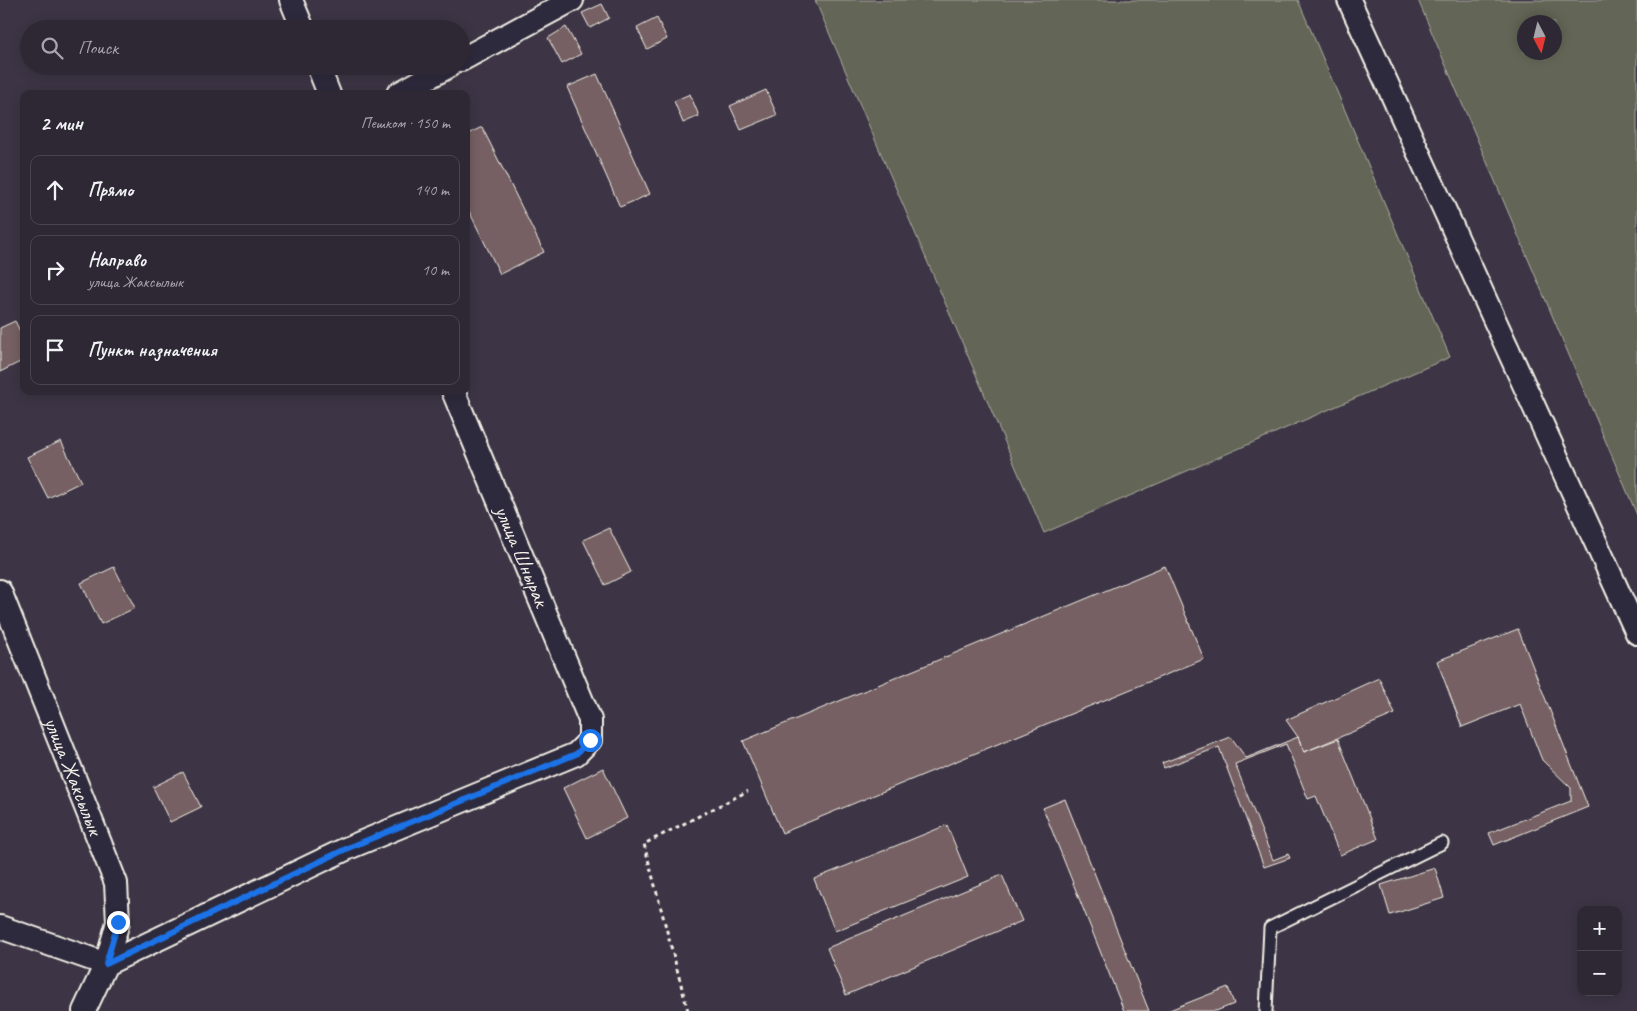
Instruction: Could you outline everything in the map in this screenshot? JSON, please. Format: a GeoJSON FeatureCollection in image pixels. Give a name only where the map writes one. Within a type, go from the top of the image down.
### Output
{"type":"FeatureCollection","features":[{"type":"Feature","properties":{"kind":"street"},"geometry":{"type":"LineString","coordinates":[[291,0],[299,20]]}},
{"type":"Feature","properties":{"kind":"street"},"geometry":{"type":"LineString","coordinates":[[470,55],[572,0]]}},
{"type":"Feature","properties":{"kind":"street"},"geometry":{"type":"LineString","coordinates":[[1348,0],[1637,633]]}},
{"type":"Feature","properties":{"kind":"street"},"geometry":{"type":"LineString","coordinates":[[322,75],[327,90]]}},
{"type":"Feature","properties":{"kind":"street"},"geometry":{"type":"LineString","coordinates":[[405,90],[433,75]]}},
{"type":"Feature","properties":{"kind":"street","name":"улица Шнырак"},"geometry":{"type":"LineString","coordinates":[[106,964],[348,848],[576,754],[590,740],[590,720],[455,395]]}},
{"type":"Feature","properties":{"kind":"street","name":"улица Жаксылык"},"geometry":{"type":"LineString","coordinates":[[0,591],[116,883],[118,922],[106,964],[84,1011]]}},
{"type":"Feature","properties":{"kind":"street"},"geometry":{"type":"LineString","coordinates":[[0,927],[106,964]]}},
{"type":"Feature","properties":{"kind":"lane"},"geometry":{"type":"LineString","coordinates":[[1266,1011],[1270,928],[1442,843]]}},
{"type":"Feature","properties":{"kind":"path"},"geometry":{"type":"LineString","coordinates":[[688,1011],[644,844],[748,791]]}},
{"type":"Feature","properties":{"kind":"green space"},"geometry":{"type":"Polygon","coordinates":[[[815,0],[1298,0],[1450,357],[1044,533],[815,0]]]}},
{"type":"Feature","properties":{"kind":"green space"},"geometry":{"type":"Polygon","coordinates":[[[1418,0],[1637,0],[1637,515],[1418,0]]]}},
{"type":"Feature","properties":{"kind":"building"},"geometry":{"type":"Polygon","coordinates":[[[602,4],[609,18],[590,28],[582,13],[602,4]]]}},
{"type":"Feature","properties":{"kind":"building"},"geometry":{"type":"Polygon","coordinates":[[[657,18],[667,39],[647,49],[637,28],[657,18]]]}},
{"type":"Feature","properties":{"kind":"building"},"geometry":{"type":"Polygon","coordinates":[[[566,27],[581,54],[562,64],[548,38],[566,27]]]}},
{"type":"Feature","properties":{"kind":"building"},"geometry":{"type":"Polygon","coordinates":[[[597,74],[650,194],[620,207],[567,87],[597,74]]]}},
{"type":"Feature","properties":{"kind":"building"},"geometry":{"type":"Polygon","coordinates":[[[766,90],[777,115],[741,130],[730,106],[766,90]]]}},
{"type":"Feature","properties":{"kind":"building"},"geometry":{"type":"Polygon","coordinates":[[[690,94],[699,116],[683,123],[674,101],[690,94]]]}},
{"type":"Feature","properties":{"kind":"building"},"geometry":{"type":"Polygon","coordinates":[[[482,127],[544,252],[500,274],[470,213],[470,133],[482,127]]]}},
{"type":"Feature","properties":{"kind":"building"},"geometry":{"type":"Polygon","coordinates":[[[15,321],[20,331],[20,362],[0,372],[0,328],[15,321]]]}},
{"type":"Feature","properties":{"kind":"building"},"geometry":{"type":"Polygon","coordinates":[[[61,441],[81,482],[48,498],[27,457],[61,441]]]}},
{"type":"Feature","properties":{"kind":"building"},"geometry":{"type":"Polygon","coordinates":[[[609,528],[631,572],[605,585],[583,540],[609,528]]]}},
{"type":"Feature","properties":{"kind":"building"},"geometry":{"type":"Polygon","coordinates":[[[1165,566],[1204,659],[782,833],[743,741],[1165,566]]]}},
{"type":"Feature","properties":{"kind":"building"},"geometry":{"type":"Polygon","coordinates":[[[114,567],[135,608],[101,624],[81,583],[114,567]]]}},
{"type":"Feature","properties":{"kind":"building"},"geometry":{"type":"Polygon","coordinates":[[[1518,629],[1588,807],[1494,845],[1489,833],[1571,801],[1571,788],[1542,760],[1520,704],[1462,727],[1437,661],[1518,629]]]}},
{"type":"Feature","properties":{"kind":"building"},"geometry":{"type":"Polygon","coordinates":[[[1379,678],[1395,714],[1304,752],[1298,737],[1286,720],[1379,678]]]}},
{"type":"Feature","properties":{"kind":"building"},"geometry":{"type":"Polygon","coordinates":[[[1231,737],[1246,758],[1298,737],[1304,752],[1338,739],[1378,839],[1340,855],[1316,796],[1308,799],[1286,744],[1235,764],[1273,860],[1288,854],[1290,858],[1264,867],[1219,747],[1164,768],[1162,763],[1231,737]]]}},
{"type":"Feature","properties":{"kind":"building"},"geometry":{"type":"Polygon","coordinates":[[[603,768],[627,818],[587,838],[563,788],[603,768]]]}},
{"type":"Feature","properties":{"kind":"building"},"geometry":{"type":"Polygon","coordinates":[[[183,772],[201,807],[170,822],[153,787],[183,772]]]}},
{"type":"Feature","properties":{"kind":"building"},"geometry":{"type":"Polygon","coordinates":[[[1065,799],[1149,1011],[1124,1011],[1043,808],[1065,799]]]}},
{"type":"Feature","properties":{"kind":"building"},"geometry":{"type":"Polygon","coordinates":[[[947,825],[968,877],[835,931],[814,879],[947,825]]]}},
{"type":"Feature","properties":{"kind":"building"},"geometry":{"type":"Polygon","coordinates":[[[1435,868],[1444,898],[1390,915],[1381,885],[1435,868]]]}},
{"type":"Feature","properties":{"kind":"building"},"geometry":{"type":"Polygon","coordinates":[[[1002,875],[1022,921],[846,995],[827,948],[1002,875]]]}},
{"type":"Feature","properties":{"kind":"building"},"geometry":{"type":"Polygon","coordinates":[[[1228,987],[1234,1004],[1216,1011],[1167,1011],[1228,987]]]}},
{"type":"Feature","properties":{"kind":"route"},"geometry":{"type":"LineString","coordinates":[[118,922],[106,964],[348,848],[576,754],[590,740]]}}]}
